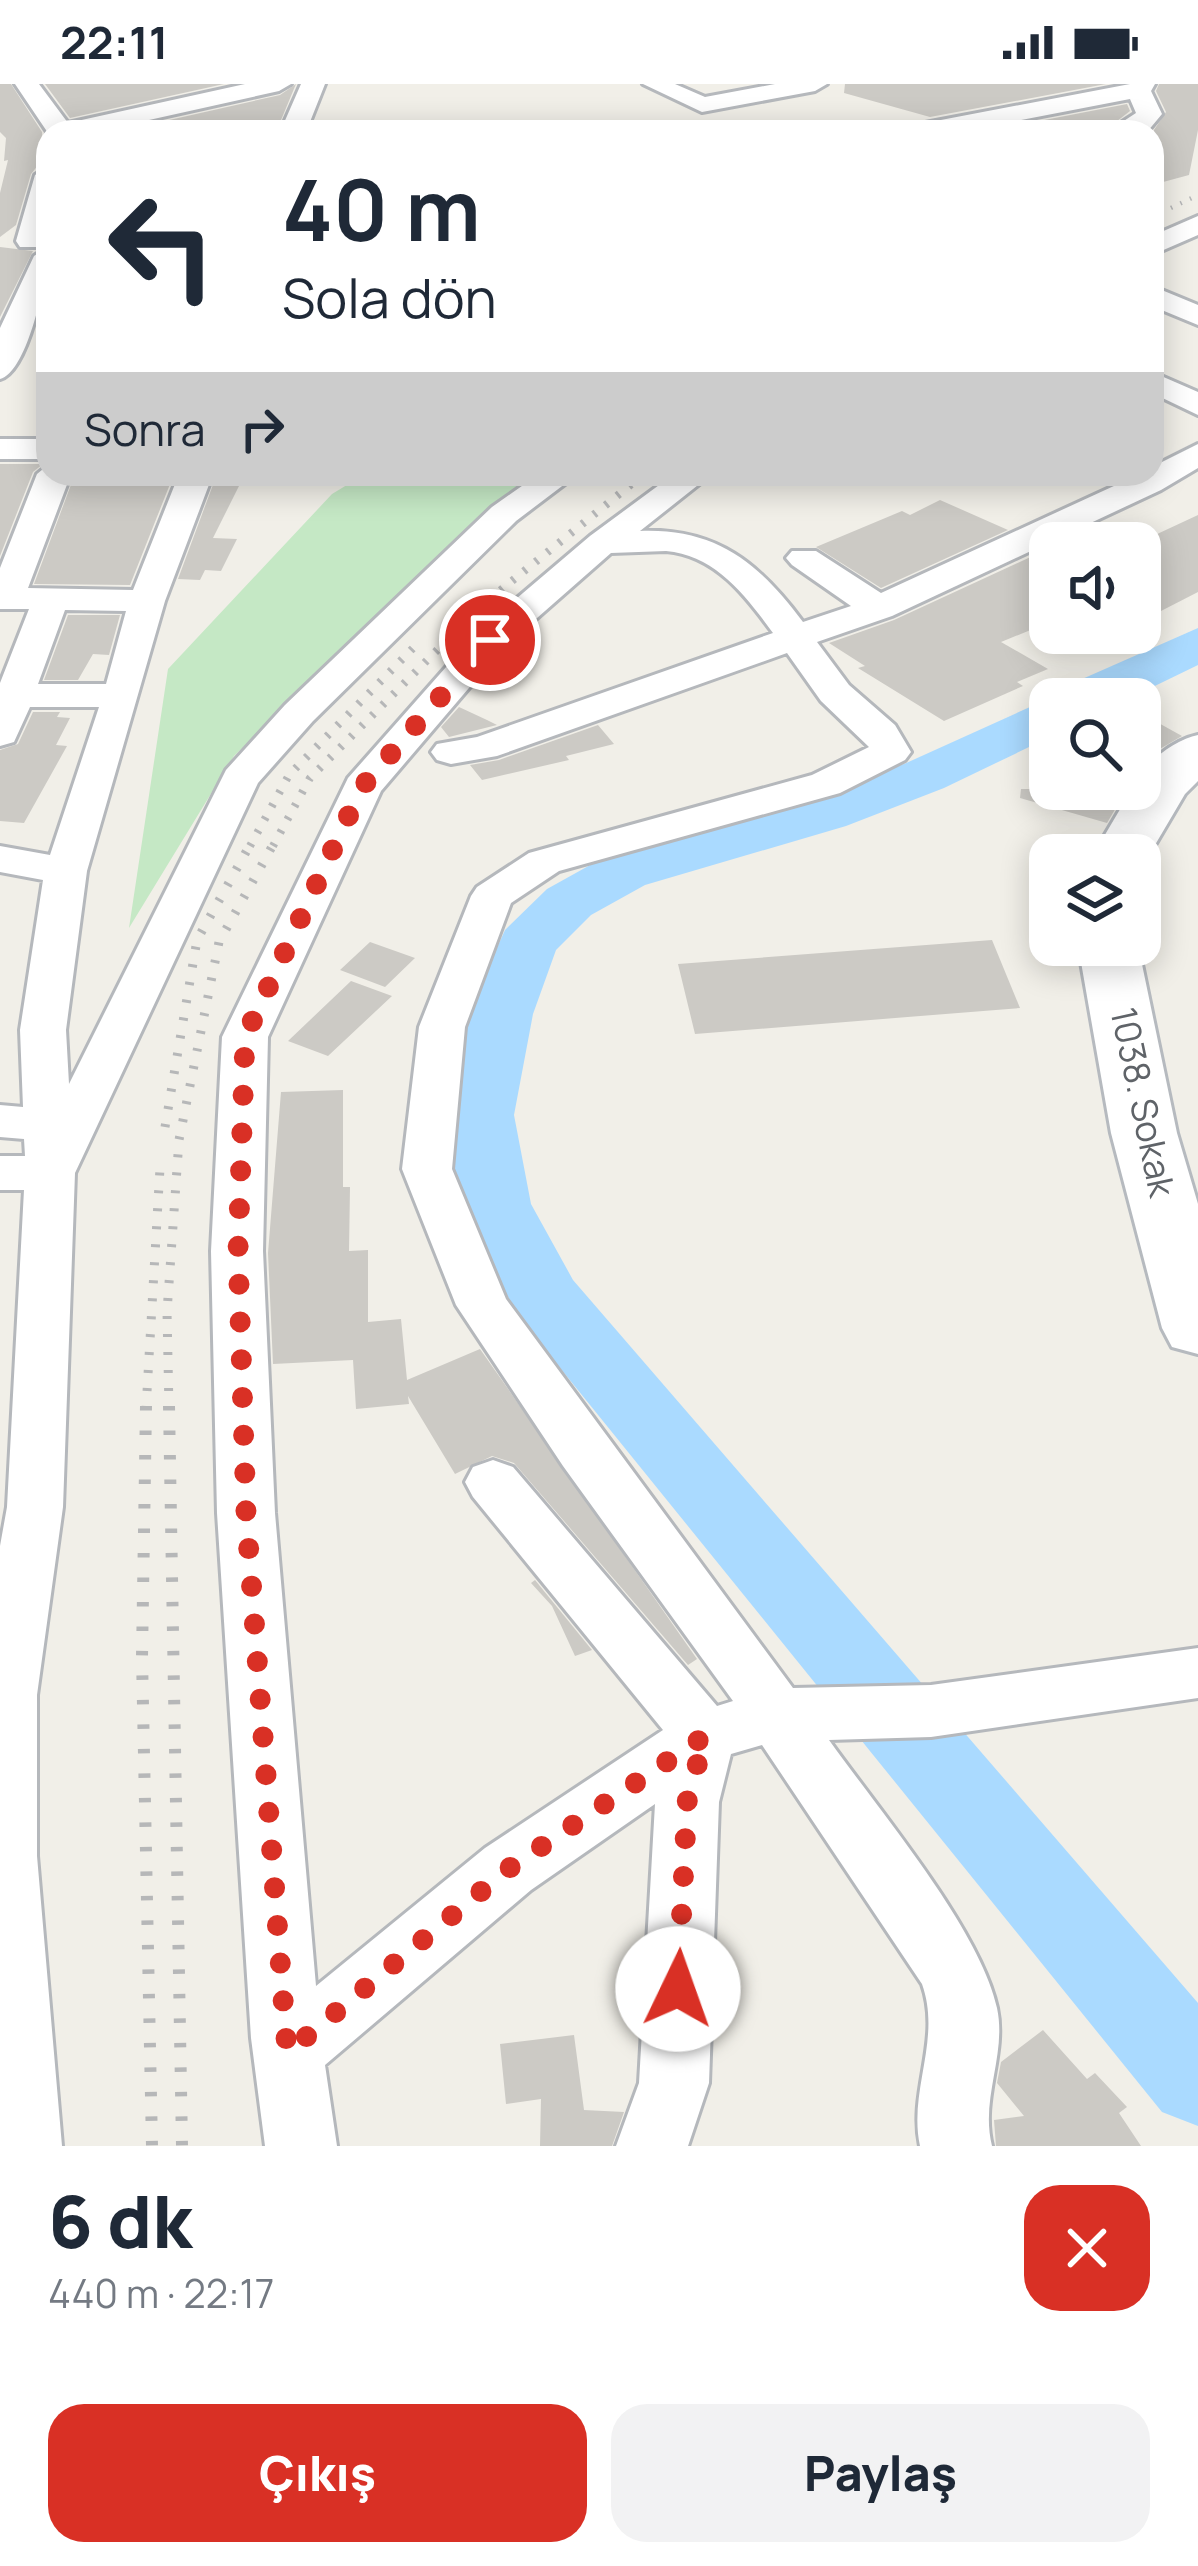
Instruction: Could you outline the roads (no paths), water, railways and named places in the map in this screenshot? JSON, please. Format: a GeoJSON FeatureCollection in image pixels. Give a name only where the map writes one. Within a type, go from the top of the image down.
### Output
{"type":"FeatureCollection","features":[{"type":"Feature","properties":{"kind":"street"},"geometry":{"type":"LineString","coordinates":[[0,89],[26,84],[52,120]]}},
{"type":"Feature","properties":{"kind":"street"},"geometry":{"type":"LineString","coordinates":[[111,120],[279,84]]}},
{"type":"Feature","properties":{"kind":"street"},"geometry":{"type":"LineString","coordinates":[[298,120],[314,84]]}},
{"type":"Feature","properties":{"kind":"street"},"geometry":{"type":"LineString","coordinates":[[655,84],[702,105],[815,84]]}},
{"type":"Feature","properties":{"kind":"street"},"geometry":{"type":"LineString","coordinates":[[979,120],[1141,87],[1149,114],[1144,120]]}},
{"type":"Feature","properties":{"kind":"street"},"geometry":{"type":"LineString","coordinates":[[1164,241],[1198,224]]}},
{"type":"Feature","properties":{"kind":"street"},"geometry":{"type":"LineString","coordinates":[[0,240],[36,245]]}},
{"type":"Feature","properties":{"kind":"street"},"geometry":{"type":"LineString","coordinates":[[0,370],[26,290]]}},
{"type":"Feature","properties":{"kind":"street"},"geometry":{"type":"LineString","coordinates":[[1164,300],[1198,316]]}},
{"type":"Feature","properties":{"kind":"street"},"geometry":{"type":"LineString","coordinates":[[1164,387],[1198,405]]}},
{"type":"Feature","properties":{"kind":"street"},"geometry":{"type":"LineString","coordinates":[[0,449],[36,449]]}},
{"type":"Feature","properties":{"kind":"street"},"geometry":{"type":"LineString","coordinates":[[1164,474],[1198,454]]}},
{"type":"Feature","properties":{"kind":"street"},"geometry":{"type":"LineString","coordinates":[[49,486],[3,598],[147,601]]}},
{"type":"Feature","properties":{"kind":"street"},"geometry":{"type":"LineString","coordinates":[[26,2146],[5,1856],[3,1695],[35,1507],[33,1157],[22,1032],[147,601],[191,486]]}},
{"type":"Feature","properties":{"kind":"street"},"geometry":{"type":"LineString","coordinates":[[33,1157],[240,779],[299,713],[504,514],[544,486]]}},
{"type":"Feature","properties":{"kind":"street"},"geometry":{"type":"LineString","coordinates":[[301,2146],[288,2052],[246,1513],[238,1251],[245,1037],[362,787],[490,640],[602,543],[679,486]]}},
{"type":"Feature","properties":{"kind":"street"},"geometry":{"type":"LineString","coordinates":[[451,752],[483,748],[879,608],[1143,486]]}},
{"type":"Feature","properties":{"kind":"street"},"geometry":{"type":"LineString","coordinates":[[602,543],[689,543],[740,571],[795,636],[837,697],[884,731],[891,752],[826,784],[544,862],[492,896],[442,1027],[427,1169],[482,1305],[583,1451],[724,1639],[788,1715],[942,1954],[963,1998],[966,2037],[946,2115],[956,2146]]}},
{"type":"Feature","properties":{"kind":"street"},"geometry":{"type":"LineString","coordinates":[[804,559],[879,608]]}},
{"type":"Feature","properties":{"kind":"street"},"geometry":{"type":"LineString","coordinates":[[0,734],[9,696],[50,601]]}},
{"type":"Feature","properties":{"kind":"street"},"geometry":{"type":"LineString","coordinates":[[9,696],[122,696]]}},
{"type":"Feature","properties":{"kind":"street"},"geometry":{"type":"LineString","coordinates":[[1134,834],[1162,785],[1198,751]]}},
{"type":"Feature","properties":{"kind":"street"},"geometry":{"type":"LineString","coordinates":[[0,859],[66,872]]}},
{"type":"Feature","properties":{"kind":"street","name":"1038. Sokak"},"geometry":{"type":"LineString","coordinates":[[1112,966],[1144,1133],[1198,1328]]}},
{"type":"Feature","properties":{"kind":"street"},"geometry":{"type":"LineString","coordinates":[[0,1121],[33,1157]]}},
{"type":"Feature","properties":{"kind":"street"},"geometry":{"type":"LineString","coordinates":[[493,1482],[705,1736]]}},
{"type":"Feature","properties":{"kind":"street"},"geometry":{"type":"LineString","coordinates":[[288,2052],[508,1869],[705,1736],[788,1715],[931,1711],[1198,1673]]}},
{"type":"Feature","properties":{"kind":"street"},"geometry":{"type":"LineString","coordinates":[[652,2146],[674,2083],[687,1802],[705,1736]]}},
{"type":"Feature","properties":{"kind":"waterway"},"geometry":{"type":"LineString","coordinates":[[1128,678],[1198,644]]}},
{"type":"Feature","properties":{"kind":"waterway"},"geometry":{"type":"LineString","coordinates":[[1029,725],[924,776],[825,813],[623,872],[569,902],[527,944],[500,1014],[480,1115],[495,1204],[545,1297],[1198,2078]]}},
{"type":"Feature","properties":{"kind":"railway"},"geometry":{"type":"LineString","coordinates":[[1164,211],[1198,195]]}},
{"type":"Feature","properties":{"kind":"railway"},"geometry":{"type":"LineString","coordinates":[[273,846],[310,778],[481,606],[629,486]]}},
{"type":"Feature","properties":{"kind":"railway"},"geometry":{"type":"LineString","coordinates":[[250,846],[289,775],[419,642]]}},
{"type":"Feature","properties":{"kind":"railway"},"geometry":{"type":"LineString","coordinates":[[165,1127],[197,940],[251,843]]}},
{"type":"Feature","properties":{"kind":"railway"},"geometry":{"type":"LineString","coordinates":[[169,1409],[167,1312],[179,1140],[219,942],[274,843]]}},
{"type":"Feature","properties":{"kind":"railway"},"geometry":{"type":"LineString","coordinates":[[146,1409],[160,1168]]}},
{"type":"Feature","properties":{"kind":"railway"},"geometry":{"type":"LineString","coordinates":[[146,1406],[142,1657],[152,2146]]}},
{"type":"Feature","properties":{"kind":"railway"},"geometry":{"type":"LineString","coordinates":[[169,1406],[182,2146]]}}]}
